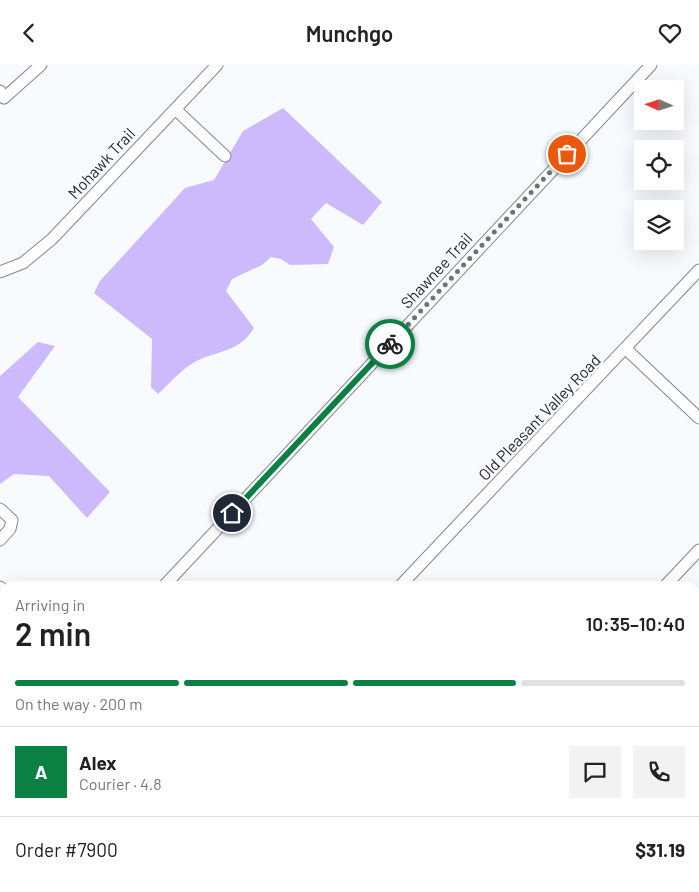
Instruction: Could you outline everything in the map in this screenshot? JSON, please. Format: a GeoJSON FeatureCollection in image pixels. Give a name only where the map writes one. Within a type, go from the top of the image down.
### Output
{"type":"FeatureCollection","features":[{"type":"Feature","properties":{"kind":"street"},"geometry":{"type":"LineString","coordinates":[[0,91],[4,98],[41,65]]}},
{"type":"Feature","properties":{"kind":"street","name":"Mohawk Trail"},"geometry":{"type":"LineString","coordinates":[[0,272],[23,263],[52,239],[217,65]]}},
{"type":"Feature","properties":{"kind":"street","name":"Shawnee Trail"},"geometry":{"type":"LineString","coordinates":[[169,581],[651,65]]}},
{"type":"Feature","properties":{"kind":"street"},"geometry":{"type":"LineString","coordinates":[[175,109],[225,156]]}},
{"type":"Feature","properties":{"kind":"street","name":"Old Pleasant Valley Road"},"geometry":{"type":"LineString","coordinates":[[405,581],[699,270]]}},
{"type":"Feature","properties":{"kind":"street"},"geometry":{"type":"LineString","coordinates":[[626,349],[699,418]]}},
{"type":"Feature","properties":{"kind":"street"},"geometry":{"type":"LineString","coordinates":[[0,509],[12,521],[10,529],[0,540]]}},
{"type":"Feature","properties":{"kind":"street"},"geometry":{"type":"LineString","coordinates":[[670,581],[699,550]]}},
{"type":"Feature","properties":{"kind":"shaded area"},"geometry":{"type":"Polygon","coordinates":[[[283,108],[382,202],[363,225],[326,203],[311,219],[334,247],[328,264],[290,265],[281,259],[271,257],[262,265],[232,279],[226,291],[254,328],[248,336],[234,347],[188,366],[158,394],[151,387],[152,339],[94,293],[100,281],[185,188],[214,180],[243,131],[283,108]]]}},
{"type":"Feature","properties":{"kind":"shaded area"},"geometry":{"type":"Polygon","coordinates":[[[38,342],[55,346],[18,397],[110,492],[87,518],[49,476],[14,474],[0,484],[0,376],[38,342]]]}},
{"type":"Feature","properties":{"kind":"way so far"},"geometry":{"type":"LineString","coordinates":[[390,344],[567,154]]}},
{"type":"Feature","properties":{"kind":"route"},"geometry":{"type":"LineString","coordinates":[[232,513],[390,344]]}}]}
